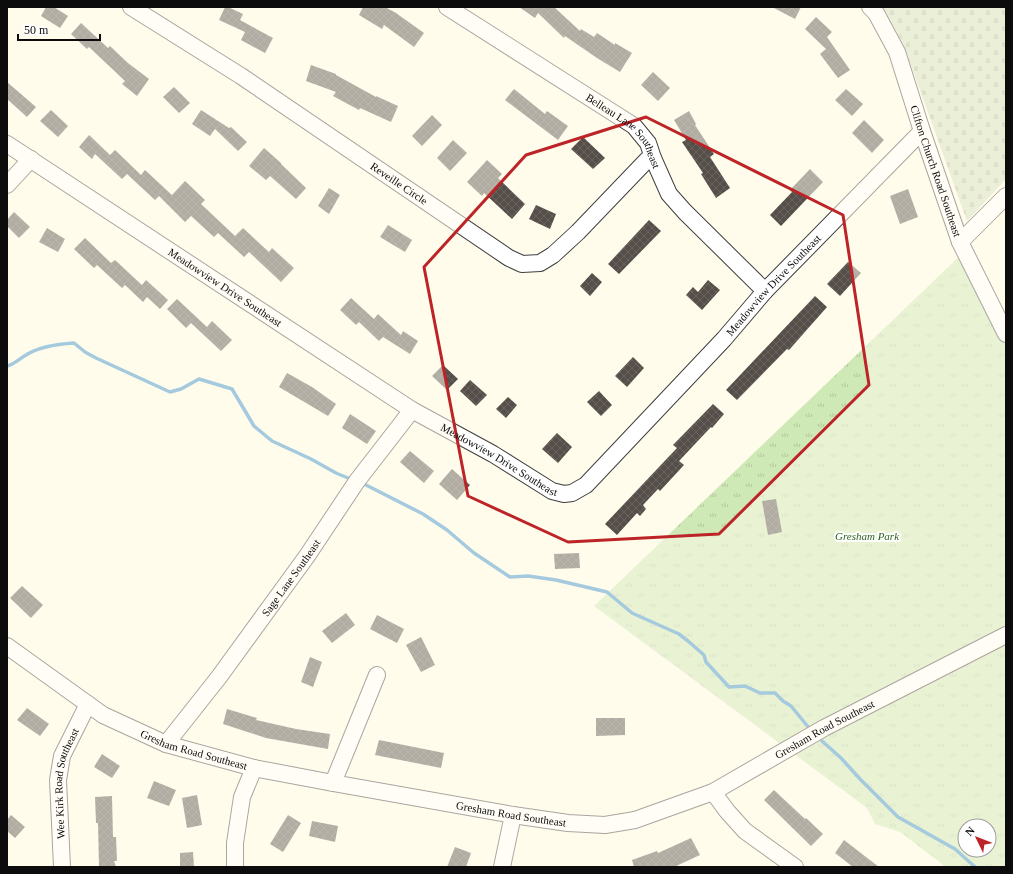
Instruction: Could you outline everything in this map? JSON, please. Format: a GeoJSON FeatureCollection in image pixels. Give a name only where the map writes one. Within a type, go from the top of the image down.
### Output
{"type":"FeatureCollection","features":[{"type":"Feature","properties":{"kind":"street","name":"Reveille Circle"},"geometry":{"type":"LineString","coordinates":[[131,7],[241,76],[509,258],[522,264],[540,263],[553,255],[578,232],[647,160],[653,158]]}},
{"type":"Feature","properties":{"kind":"street","name":"Belleau Lane Southeast"},"geometry":{"type":"LineString","coordinates":[[447,7],[634,126],[648,143],[669,194],[765,291]]}},
{"type":"Feature","properties":{"kind":"street","name":"Clifton Church Road Southeast"},"geometry":{"type":"LineString","coordinates":[[870,7],[876,13],[897,52],[960,242],[1006,334]]}},
{"type":"Feature","properties":{"kind":"street","name":"Meadowview Drive Southeast"},"geometry":{"type":"LineString","coordinates":[[7,144],[412,410],[493,454],[552,491],[564,494],[572,493],[586,485],[724,339],[765,291],[922,131]]}},
{"type":"Feature","properties":{"kind":"street"},"geometry":{"type":"LineString","coordinates":[[7,185],[30,159]]}},
{"type":"Feature","properties":{"kind":"street"},"geometry":{"type":"LineString","coordinates":[[960,242],[1006,196]]}},
{"type":"Feature","properties":{"kind":"street","name":"Sage Lane Southeast"},"geometry":{"type":"LineString","coordinates":[[166,744],[219,677],[307,556],[357,481],[412,410]]}},
{"type":"Feature","properties":{"kind":"street","name":"Gresham Road Southeast"},"geometry":{"type":"LineString","coordinates":[[7,646],[103,715],[166,744],[254,768],[333,783],[513,815],[568,823],[605,825],[635,820],[713,792],[824,728],[1006,635]]}},
{"type":"Feature","properties":{"kind":"street"},"geometry":{"type":"LineString","coordinates":[[333,783],[377,675]]}},
{"type":"Feature","properties":{"kind":"street","name":"Wee Kirk Road Southeast"},"geometry":{"type":"LineString","coordinates":[[62,867],[58,780],[62,756],[88,704]]}},
{"type":"Feature","properties":{"kind":"street"},"geometry":{"type":"LineString","coordinates":[[235,867],[235,843],[242,797],[254,768]]}},
{"type":"Feature","properties":{"kind":"street"},"geometry":{"type":"LineString","coordinates":[[713,792],[727,811],[745,831],[795,867]]}},
{"type":"Feature","properties":{"kind":"street"},"geometry":{"type":"LineString","coordinates":[[502,867],[513,815]]}},
{"type":"Feature","properties":{"kind":"highlighted area"},"geometry":{"type":"Polygon","coordinates":[[[646,117],[843,215],[869,385],[719,534],[568,542],[468,496],[424,267],[526,155],[646,117]]]}},
{"type":"Feature","properties":{"kind":"green space"},"geometry":{"type":"Polygon","coordinates":[[[883,7],[1006,7],[1006,179],[967,221],[903,43],[883,7]]]}},
{"type":"Feature","properties":{"kind":"green space","name":"Gresham Park"},"geometry":{"type":"Polygon","coordinates":[[[967,249],[1006,328],[1006,867],[946,867],[900,832],[875,824],[867,808],[594,606],[967,249]]]}},
{"type":"Feature","properties":{"kind":"building"},"geometry":{"type":"Polygon","coordinates":[[[46,7],[54,7],[68,16],[60,28],[41,16],[46,7]]]}},
{"type":"Feature","properties":{"kind":"building"},"geometry":{"type":"Polygon","coordinates":[[[225,7],[243,14],[240,20],[273,38],[265,53],[241,40],[245,32],[219,20],[225,7]]]}},
{"type":"Feature","properties":{"kind":"building"},"geometry":{"type":"Polygon","coordinates":[[[363,7],[385,7],[424,33],[414,47],[384,25],[382,29],[359,15],[363,7]]]}},
{"type":"Feature","properties":{"kind":"building"},"geometry":{"type":"Polygon","coordinates":[[[519,7],[554,7],[580,31],[581,29],[594,37],[597,33],[615,45],[615,43],[632,53],[620,72],[565,36],[564,38],[538,13],[535,18],[519,7]]]}},
{"type":"Feature","properties":{"kind":"building"},"geometry":{"type":"Polygon","coordinates":[[[772,7],[801,7],[795,19],[772,7]]]}},
{"type":"Feature","properties":{"kind":"building"},"geometry":{"type":"Polygon","coordinates":[[[816,17],[832,32],[827,37],[850,70],[838,78],[820,54],[826,49],[805,29],[816,17]]]}},
{"type":"Feature","properties":{"kind":"building"},"geometry":{"type":"Polygon","coordinates":[[[81,23],[108,48],[110,46],[128,63],[149,79],[137,96],[122,84],[125,81],[89,47],[87,49],[71,34],[81,23]]]}},
{"type":"Feature","properties":{"kind":"building"},"geometry":{"type":"Polygon","coordinates":[[[311,65],[336,74],[376,97],[398,106],[391,122],[360,108],[359,110],[333,96],[336,92],[306,81],[311,65]]]}},
{"type":"Feature","properties":{"kind":"building"},"geometry":{"type":"Polygon","coordinates":[[[653,72],[670,88],[658,101],[641,85],[653,72]]]}},
{"type":"Feature","properties":{"kind":"building"},"geometry":{"type":"Polygon","coordinates":[[[7,82],[36,107],[27,117],[7,99],[7,82]]]}},
{"type":"Feature","properties":{"kind":"building"},"geometry":{"type":"Polygon","coordinates":[[[174,87],[190,103],[179,113],[163,97],[174,87]]]}},
{"type":"Feature","properties":{"kind":"building"},"geometry":{"type":"Polygon","coordinates":[[[514,89],[545,114],[547,111],[568,126],[558,140],[505,100],[514,89]]]}},
{"type":"Feature","properties":{"kind":"building"},"geometry":{"type":"Polygon","coordinates":[[[846,89],[863,104],[852,116],[835,100],[846,89]]]}},
{"type":"Feature","properties":{"kind":"building"},"geometry":{"type":"Polygon","coordinates":[[[51,110],[68,126],[58,137],[40,121],[51,110]]]}},
{"type":"Feature","properties":{"kind":"building"},"geometry":{"type":"Polygon","coordinates":[[[201,110],[229,128],[231,127],[247,142],[238,151],[215,129],[210,136],[192,124],[201,110]]]}},
{"type":"Feature","properties":{"kind":"building"},"geometry":{"type":"Polygon","coordinates":[[[689,111],[696,124],[695,125],[714,154],[710,157],[730,188],[716,198],[701,174],[703,173],[682,142],[686,140],[674,120],[689,111]]]}},
{"type":"Feature","properties":{"kind":"building"},"geometry":{"type":"Polygon","coordinates":[[[432,115],[442,125],[422,146],[412,136],[432,115]]]}},
{"type":"Feature","properties":{"kind":"building"},"geometry":{"type":"Polygon","coordinates":[[[864,120],[884,140],[872,153],[852,133],[864,120]]]}},
{"type":"Feature","properties":{"kind":"building"},"geometry":{"type":"Polygon","coordinates":[[[89,135],[110,155],[115,150],[141,175],[145,170],[172,195],[185,181],[205,200],[201,204],[235,236],[243,228],[269,252],[272,248],[294,268],[281,282],[249,252],[244,257],[218,233],[214,237],[191,216],[185,222],[159,196],[155,200],[127,174],[122,179],[95,154],[92,159],[79,147],[89,135]]]}},
{"type":"Feature","properties":{"kind":"building"},"geometry":{"type":"Polygon","coordinates":[[[583,137],[605,158],[593,169],[571,149],[583,137]]]}},
{"type":"Feature","properties":{"kind":"building"},"geometry":{"type":"Polygon","coordinates":[[[453,140],[467,153],[450,171],[437,158],[453,140]]]}},
{"type":"Feature","properties":{"kind":"building"},"geometry":{"type":"Polygon","coordinates":[[[264,148],[306,188],[296,199],[270,176],[266,180],[249,166],[264,148]]]}},
{"type":"Feature","properties":{"kind":"building"},"geometry":{"type":"Polygon","coordinates":[[[487,160],[502,174],[498,178],[525,204],[512,219],[484,193],[482,196],[467,182],[487,160]]]}},
{"type":"Feature","properties":{"kind":"building"},"geometry":{"type":"Polygon","coordinates":[[[810,169],[823,182],[781,226],[770,215],[792,192],[790,190],[810,169]]]}},
{"type":"Feature","properties":{"kind":"building"},"geometry":{"type":"Polygon","coordinates":[[[329,188],[340,195],[329,214],[318,206],[329,188]]]}},
{"type":"Feature","properties":{"kind":"building"},"geometry":{"type":"Polygon","coordinates":[[[908,189],[918,217],[900,224],[890,196],[908,189]]]}},
{"type":"Feature","properties":{"kind":"building"},"geometry":{"type":"Polygon","coordinates":[[[536,205],[556,214],[550,229],[529,219],[536,205]]]}},
{"type":"Feature","properties":{"kind":"building"},"geometry":{"type":"Polygon","coordinates":[[[14,212],[30,227],[19,238],[7,226],[7,220],[14,212]]]}},
{"type":"Feature","properties":{"kind":"building"},"geometry":{"type":"Polygon","coordinates":[[[649,220],[661,231],[619,274],[608,264],[649,220]]]}},
{"type":"Feature","properties":{"kind":"building"},"geometry":{"type":"Polygon","coordinates":[[[388,225],[412,240],[405,252],[380,237],[388,225]]]}},
{"type":"Feature","properties":{"kind":"building"},"geometry":{"type":"Polygon","coordinates":[[[47,228],[65,239],[58,252],[39,242],[47,228]]]}},
{"type":"Feature","properties":{"kind":"building"},"geometry":{"type":"Polygon","coordinates":[[[85,238],[111,263],[115,260],[142,285],[146,280],[168,300],[160,309],[147,297],[143,302],[125,285],[122,288],[97,265],[94,268],[74,249],[85,238]]]}},
{"type":"Feature","properties":{"kind":"building"},"geometry":{"type":"Polygon","coordinates":[[[848,262],[861,273],[840,296],[827,284],[848,262]]]}},
{"type":"Feature","properties":{"kind":"building"},"geometry":{"type":"Polygon","coordinates":[[[592,273],[602,282],[590,296],[580,286],[592,273]]]}},
{"type":"Feature","properties":{"kind":"building"},"geometry":{"type":"Polygon","coordinates":[[[708,280],[720,290],[702,310],[686,295],[693,287],[698,292],[708,280]]]}},
{"type":"Feature","properties":{"kind":"building"},"geometry":{"type":"Polygon","coordinates":[[[815,296],[827,307],[789,350],[787,349],[737,400],[726,390],[815,296]]]}},
{"type":"Feature","properties":{"kind":"building"},"geometry":{"type":"Polygon","coordinates":[[[351,298],[374,319],[378,314],[401,335],[403,331],[418,341],[410,354],[383,337],[379,341],[359,322],[356,325],[340,310],[351,298]]]}},
{"type":"Feature","properties":{"kind":"building"},"geometry":{"type":"Polygon","coordinates":[[[177,299],[207,327],[212,321],[232,340],[221,351],[191,323],[186,328],[167,309],[177,299]]]}},
{"type":"Feature","properties":{"kind":"building"},"geometry":{"type":"Polygon","coordinates":[[[633,357],[644,368],[627,387],[615,376],[633,357]]]}},
{"type":"Feature","properties":{"kind":"building"},"geometry":{"type":"Polygon","coordinates":[[[443,365],[458,379],[447,390],[432,376],[443,365]]]}},
{"type":"Feature","properties":{"kind":"building"},"geometry":{"type":"Polygon","coordinates":[[[287,373],[312,387],[336,404],[328,416],[279,387],[287,373]]]}},
{"type":"Feature","properties":{"kind":"building"},"geometry":{"type":"Polygon","coordinates":[[[470,380],[487,395],[476,406],[460,391],[470,380]]]}},
{"type":"Feature","properties":{"kind":"building"},"geometry":{"type":"Polygon","coordinates":[[[599,391],[612,405],[601,416],[587,402],[599,391]]]}},
{"type":"Feature","properties":{"kind":"building"},"geometry":{"type":"Polygon","coordinates":[[[508,397],[517,405],[506,418],[496,409],[508,397]]]}},
{"type":"Feature","properties":{"kind":"building"},"geometry":{"type":"Polygon","coordinates":[[[713,404],[724,414],[679,461],[684,465],[660,491],[658,489],[643,505],[646,509],[640,516],[637,513],[617,535],[605,524],[677,448],[673,445],[713,404]]]}},
{"type":"Feature","properties":{"kind":"building"},"geometry":{"type":"Polygon","coordinates":[[[350,414],[376,431],[367,444],[342,428],[350,414]]]}},
{"type":"Feature","properties":{"kind":"building"},"geometry":{"type":"Polygon","coordinates":[[[557,433],[572,447],[558,463],[542,449],[557,433]]]}},
{"type":"Feature","properties":{"kind":"building"},"geometry":{"type":"Polygon","coordinates":[[[410,451],[434,471],[424,483],[400,462],[410,451]]]}},
{"type":"Feature","properties":{"kind":"building"},"geometry":{"type":"Polygon","coordinates":[[[452,469],[470,485],[457,500],[439,484],[452,469]]]}},
{"type":"Feature","properties":{"kind":"building"},"geometry":{"type":"Polygon","coordinates":[[[776,499],[782,532],[768,535],[762,501],[776,499]]]}},
{"type":"Feature","properties":{"kind":"building"},"geometry":{"type":"Polygon","coordinates":[[[579,553],[580,568],[555,569],[554,554],[579,553]]]}},
{"type":"Feature","properties":{"kind":"building"},"geometry":{"type":"Polygon","coordinates":[[[22,586],[43,605],[31,618],[10,598],[22,586]]]}},
{"type":"Feature","properties":{"kind":"building"},"geometry":{"type":"Polygon","coordinates":[[[346,613],[355,625],[332,643],[322,631],[346,613]]]}},
{"type":"Feature","properties":{"kind":"building"},"geometry":{"type":"Polygon","coordinates":[[[377,615],[404,629],[397,643],[370,629],[377,615]]]}},
{"type":"Feature","properties":{"kind":"building"},"geometry":{"type":"Polygon","coordinates":[[[421,637],[435,665],[421,672],[406,645],[421,637]]]}},
{"type":"Feature","properties":{"kind":"building"},"geometry":{"type":"Polygon","coordinates":[[[310,657],[322,662],[313,687],[301,682],[310,657]]]}},
{"type":"Feature","properties":{"kind":"building"},"geometry":{"type":"Polygon","coordinates":[[[27,708],[49,724],[40,736],[17,720],[27,708]]]}},
{"type":"Feature","properties":{"kind":"building"},"geometry":{"type":"Polygon","coordinates":[[[227,709],[257,718],[256,720],[296,729],[330,734],[328,749],[266,738],[223,724],[227,709]]]}},
{"type":"Feature","properties":{"kind":"building"},"geometry":{"type":"Polygon","coordinates":[[[596,718],[625,718],[625,735],[596,736],[596,718]]]}},
{"type":"Feature","properties":{"kind":"building"},"geometry":{"type":"Polygon","coordinates":[[[379,740],[444,753],[441,768],[375,755],[379,740]]]}},
{"type":"Feature","properties":{"kind":"building"},"geometry":{"type":"Polygon","coordinates":[[[102,754],[120,766],[112,778],[94,767],[102,754]]]}},
{"type":"Feature","properties":{"kind":"building"},"geometry":{"type":"Polygon","coordinates":[[[154,781],[176,790],[169,806],[147,798],[154,781]]]}},
{"type":"Feature","properties":{"kind":"building"},"geometry":{"type":"Polygon","coordinates":[[[774,790],[823,834],[811,846],[764,800],[774,790]]]}},
{"type":"Feature","properties":{"kind":"building"},"geometry":{"type":"Polygon","coordinates":[[[197,795],[202,825],[187,828],[182,798],[197,795]]]}},
{"type":"Feature","properties":{"kind":"building"},"geometry":{"type":"Polygon","coordinates":[[[112,796],[113,837],[116,837],[117,861],[114,861],[116,867],[99,867],[98,823],[96,823],[95,797],[112,796]]]}},
{"type":"Feature","properties":{"kind":"building"},"geometry":{"type":"Polygon","coordinates":[[[11,815],[25,827],[15,838],[7,831],[7,820],[11,815]]]}},
{"type":"Feature","properties":{"kind":"building"},"geometry":{"type":"Polygon","coordinates":[[[288,815],[301,823],[283,852],[270,844],[288,815]]]}},
{"type":"Feature","properties":{"kind":"building"},"geometry":{"type":"Polygon","coordinates":[[[312,821],[338,826],[335,842],[309,836],[312,821]]]}},
{"type":"Feature","properties":{"kind":"building"},"geometry":{"type":"Polygon","coordinates":[[[691,838],[700,855],[674,867],[634,867],[632,860],[657,851],[658,853],[691,838]]]}},
{"type":"Feature","properties":{"kind":"building"},"geometry":{"type":"Polygon","coordinates":[[[844,840],[879,867],[853,867],[835,853],[844,840]]]}},
{"type":"Feature","properties":{"kind":"building"},"geometry":{"type":"Polygon","coordinates":[[[455,847],[471,853],[466,867],[447,867],[455,847]]]}},
{"type":"Feature","properties":{"kind":"building"},"geometry":{"type":"Polygon","coordinates":[[[193,852],[194,867],[180,867],[180,853],[193,852]]]}},
{"type":"Feature","properties":{"kind":"waterway"},"geometry":{"type":"LineString","coordinates":[[7,366],[37,349],[74,343],[85,352],[96,358],[170,392],[181,389],[199,379],[232,389],[254,426],[272,441],[348,478]]}},
{"type":"Feature","properties":{"kind":"waterway"},"geometry":{"type":"LineString","coordinates":[[366,485],[423,514],[447,530],[474,553],[510,577],[528,576],[556,580],[607,592],[632,613],[679,634],[688,641],[704,655],[706,662],[729,687],[745,686],[760,693],[775,693],[791,706],[809,728]]}},
{"type":"Feature","properties":{"kind":"waterway"},"geometry":{"type":"LineString","coordinates":[[822,741],[841,758],[898,817],[955,849],[975,867]]}}]}
